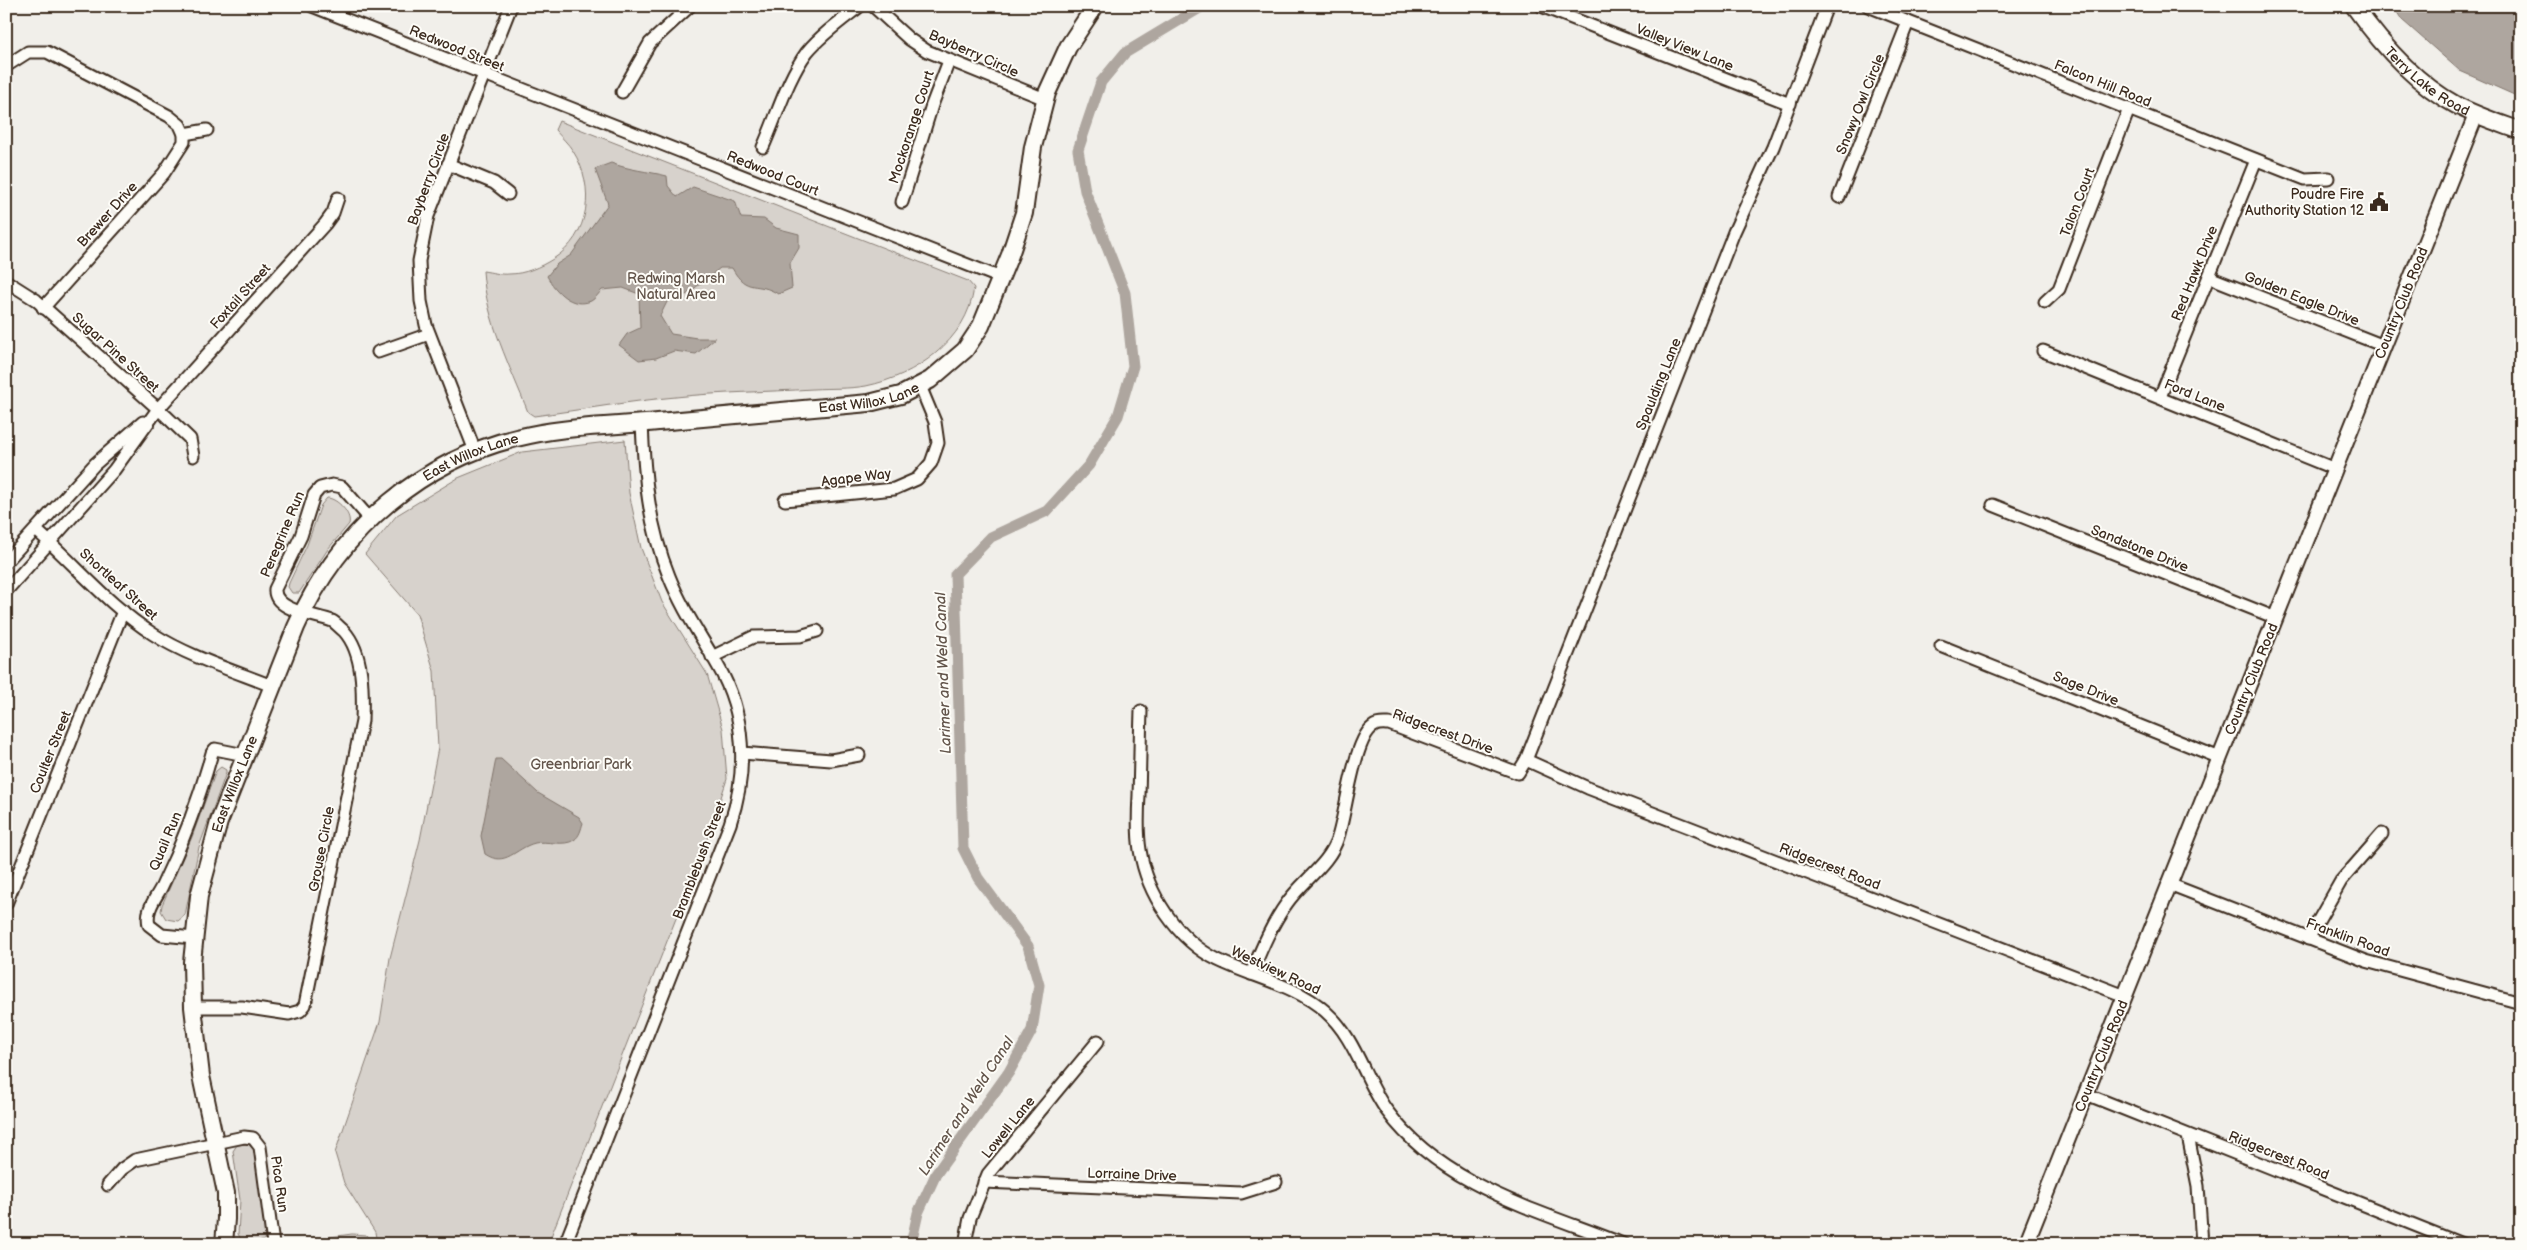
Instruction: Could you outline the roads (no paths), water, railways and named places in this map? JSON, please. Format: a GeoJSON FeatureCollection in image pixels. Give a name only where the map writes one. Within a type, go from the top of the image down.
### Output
{"type":"FeatureCollection","features":[{"type":"Feature","properties":{"kind":"main road","name":"East Willox Lane"},"geometry":{"type":"LineString","coordinates":[[224,1244],[226,1193],[201,1076],[193,1007],[194,938],[199,896],[209,853],[245,755],[302,613],[328,566],[370,519],[414,484],[444,465],[511,439],[546,431],[642,424],[869,402],[901,395],[920,386],[949,366],[973,340],[1001,278],[1024,213],[1033,148],[1045,99],[1068,47],[1095,6]]}},
{"type":"Feature","properties":{"kind":"main road","name":"Terry Lake Road"},"geometry":{"type":"LineString","coordinates":[[2354,6],[2378,37],[2428,87],[2476,115],[2521,132]]}},
{"type":"Feature","properties":{"kind":"street","name":"Redwood Street"},"geometry":{"type":"LineString","coordinates":[[312,6],[535,95]]}},
{"type":"Feature","properties":{"kind":"street","name":"Bayberry Circle"},"geometry":{"type":"LineString","coordinates":[[476,451],[429,334],[421,301],[420,261],[428,216],[511,6]]}},
{"type":"Feature","properties":{"kind":"street"},"geometry":{"type":"LineString","coordinates":[[622,92],[650,43],[690,6]]}},
{"type":"Feature","properties":{"kind":"street"},"geometry":{"type":"LineString","coordinates":[[763,147],[792,79],[807,52],[817,41],[860,6]]}},
{"type":"Feature","properties":{"kind":"street","name":"Bayberry Circle"},"geometry":{"type":"LineString","coordinates":[[874,6],[909,39],[927,51],[1045,99]]}},
{"type":"Feature","properties":{"kind":"street","name":"Valley View Lane"},"geometry":{"type":"LineString","coordinates":[[1541,6],[1790,104]]}},
{"type":"Feature","properties":{"kind":"street","name":"Spaulding Lane"},"geometry":{"type":"LineString","coordinates":[[1518,773],[1526,760],[1734,232],[1790,104],[1827,6]]}},
{"type":"Feature","properties":{"kind":"street","name":"Falcon Hill Road"},"geometry":{"type":"LineString","coordinates":[[1868,6],[2305,179],[2328,178]]}},
{"type":"Feature","properties":{"kind":"street","name":"Snowy Owl Circle"},"geometry":{"type":"LineString","coordinates":[[1839,197],[1908,22]]}},
{"type":"Feature","properties":{"kind":"street"},"geometry":{"type":"LineString","coordinates":[[6,66],[21,55],[34,51],[53,54],[156,108],[180,124],[184,134],[207,130]]}},
{"type":"Feature","properties":{"kind":"street","name":"Mockorange Court"},"geometry":{"type":"LineString","coordinates":[[902,202],[932,105],[949,61]]}},
{"type":"Feature","properties":{"kind":"street","name":"Redwood Court"},"geometry":{"type":"LineString","coordinates":[[535,95],[1001,278]]}},
{"type":"Feature","properties":{"kind":"street","name":"Talon Court"},"geometry":{"type":"LineString","coordinates":[[2046,302],[2059,289],[2129,109]]}},
{"type":"Feature","properties":{"kind":"street","name":"Country Club Road"},"geometry":{"type":"LineString","coordinates":[[2026,1244],[2476,115]]}},
{"type":"Feature","properties":{"kind":"street","name":"Brewer Drive"},"geometry":{"type":"LineString","coordinates":[[43,308],[164,172],[181,149],[184,134]]}},
{"type":"Feature","properties":{"kind":"street","name":"Red Hawk Drive"},"geometry":{"type":"LineString","coordinates":[[2160,397],[2256,160]]}},
{"type":"Feature","properties":{"kind":"street"},"geometry":{"type":"LineString","coordinates":[[448,164],[494,183],[508,194]]}},
{"type":"Feature","properties":{"kind":"street","name":"Foxtail Street"},"geometry":{"type":"LineString","coordinates":[[6,590],[114,470],[158,409],[330,219],[338,198]]}},
{"type":"Feature","properties":{"kind":"street","name":"Golden Eagle Drive"},"geometry":{"type":"LineString","coordinates":[[2209,277],[2384,346]]}},
{"type":"Feature","properties":{"kind":"street","name":"Sugar Pine Street"},"geometry":{"type":"LineString","coordinates":[[6,281],[43,308],[158,409],[190,440],[193,456]]}},
{"type":"Feature","properties":{"kind":"street"},"geometry":{"type":"LineString","coordinates":[[378,352],[429,334]]}},
{"type":"Feature","properties":{"kind":"street","name":"Ford Lane"},"geometry":{"type":"LineString","coordinates":[[2043,351],[2335,469]]}},
{"type":"Feature","properties":{"kind":"street","name":"Agape Way"},"geometry":{"type":"LineString","coordinates":[[784,500],[894,489],[917,479],[931,463],[938,436],[935,422],[920,386]]}},
{"type":"Feature","properties":{"kind":"street","name":"Foxtail Street"},"geometry":{"type":"LineString","coordinates":[[6,562],[95,464],[158,409]]}},
{"type":"Feature","properties":{"kind":"street","name":"Bramblebush Street"},"geometry":{"type":"LineString","coordinates":[[565,1244],[730,824],[738,798],[742,753],[734,704],[724,679],[675,592],[656,538],[646,494],[642,424]]}},
{"type":"Feature","properties":{"kind":"street","name":"Peregrine Run"},"geometry":{"type":"LineString","coordinates":[[302,613],[280,602],[276,596],[276,589],[301,536],[317,491],[324,486],[332,484],[342,487],[370,519]]}},
{"type":"Feature","properties":{"kind":"street","name":"Sandstone Drive"},"geometry":{"type":"LineString","coordinates":[[1993,505],[2276,618]]}},
{"type":"Feature","properties":{"kind":"street","name":"Shortleaf Street"},"geometry":{"type":"LineString","coordinates":[[36,530],[123,611],[169,643],[272,686]]}},
{"type":"Feature","properties":{"kind":"street","name":"Coulter Street"},"geometry":{"type":"LineString","coordinates":[[6,904],[123,611]]}},
{"type":"Feature","properties":{"kind":"street","name":"Grouse Circle"},"geometry":{"type":"LineString","coordinates":[[193,1007],[242,1007],[289,1014],[300,1011],[306,1005],[362,710],[358,658],[348,637],[333,622],[302,613]]}},
{"type":"Feature","properties":{"kind":"street"},"geometry":{"type":"LineString","coordinates":[[712,657],[753,638],[800,636],[817,630]]}},
{"type":"Feature","properties":{"kind":"street","name":"Sage Drive"},"geometry":{"type":"LineString","coordinates":[[1941,646],[2220,758]]}},
{"type":"Feature","properties":{"kind":"street","name":"Westview Road"},"geometry":{"type":"LineString","coordinates":[[1141,711],[1138,825],[1145,874],[1162,907],[1190,941],[1210,956],[1310,1000],[1326,1011],[1346,1033],[1387,1110],[1428,1153],[1473,1184],[1623,1244]]}},
{"type":"Feature","properties":{"kind":"street","name":"Ridgecrest Drive"},"geometry":{"type":"LineString","coordinates":[[1251,974],[1272,926],[1288,902],[1327,859],[1337,840],[1346,810],[1351,773],[1366,732],[1372,726],[1388,724],[1518,773]]}},
{"type":"Feature","properties":{"kind":"street","name":"Quail Run"},"geometry":{"type":"LineString","coordinates":[[194,938],[158,934],[149,925],[149,910],[188,828],[212,753],[220,749],[245,755]]}},
{"type":"Feature","properties":{"kind":"street"},"geometry":{"type":"LineString","coordinates":[[742,753],[831,760],[859,755]]}},
{"type":"Feature","properties":{"kind":"street","name":"Ridgecrest Road"},"geometry":{"type":"LineString","coordinates":[[1526,760],[1595,791],[2125,996]]}},
{"type":"Feature","properties":{"kind":"street"},"geometry":{"type":"LineString","coordinates":[[2308,939],[2341,881],[2382,834]]}},
{"type":"Feature","properties":{"kind":"street","name":"Franklin Road"},"geometry":{"type":"LineString","coordinates":[[2169,884],[2366,961],[2521,1003]]}},
{"type":"Feature","properties":{"kind":"street","name":"Lowell Lane"},"geometry":{"type":"LineString","coordinates":[[965,1244],[970,1218],[988,1174],[1098,1041]]}},
{"type":"Feature","properties":{"kind":"street","name":"Ridgecrest Road"},"geometry":{"type":"LineString","coordinates":[[2086,1094],[2462,1244]]}},
{"type":"Feature","properties":{"kind":"street"},"geometry":{"type":"LineString","coordinates":[[2188,1136],[2198,1186],[2202,1244]]}},
{"type":"Feature","properties":{"kind":"street","name":"Pica Run"},"geometry":{"type":"LineString","coordinates":[[215,1143],[244,1137],[253,1138],[258,1144],[273,1244]]}},
{"type":"Feature","properties":{"kind":"street"},"geometry":{"type":"LineString","coordinates":[[108,1186],[122,1169],[135,1160],[215,1143]]}},
{"type":"Feature","properties":{"kind":"street","name":"Lorraine Drive"},"geometry":{"type":"LineString","coordinates":[[984,1182],[1241,1193],[1276,1182]]}},
{"type":"Feature","properties":{"kind":"waterway","name":"Larimer and Weld Canal"},"geometry":{"type":"LineString","coordinates":[[911,1244],[918,1213],[936,1174],[1009,1072],[1032,1030],[1039,985],[1028,946],[978,878],[963,848],[955,574],[991,537],[1047,511],[1089,465],[1118,416],[1133,366],[1125,293],[1085,191],[1078,150],[1101,82],[1125,53],[1203,6]]}},
{"type":"Feature","properties":{"kind":"place","name":"Poudre Fire Authority Station 12"},"geometry":{"type":"Point","coordinates":[2379,202]}},
{"type":"Feature","properties":{"kind":"park label","name":"Redwing Marsh Natural Area"},"geometry":{"type":"Point","coordinates":[676,286]}},
{"type":"Feature","properties":{"kind":"park label","name":"Greenbriar Park"},"geometry":{"type":"Point","coordinates":[581,764]}}]}
